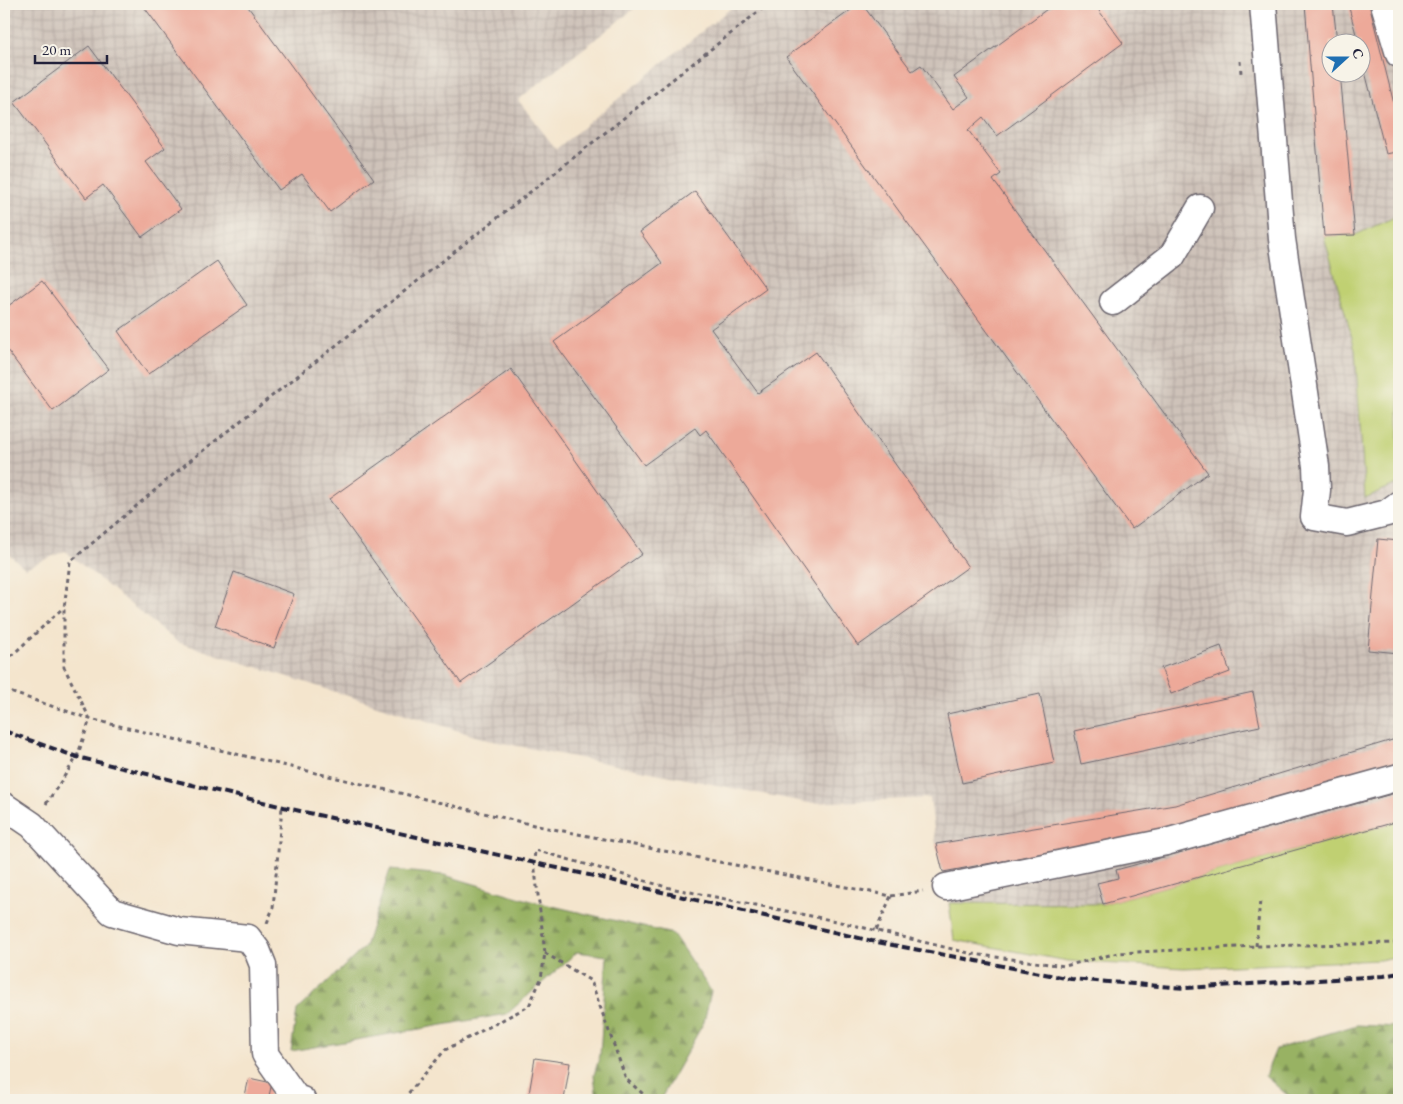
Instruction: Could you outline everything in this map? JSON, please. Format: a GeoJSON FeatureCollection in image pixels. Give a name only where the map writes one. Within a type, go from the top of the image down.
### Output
{"type":"FeatureCollection","features":[{"type":"Feature","properties":{"kind":"street"},"geometry":{"type":"LineString","coordinates":[[1263,4],[1282,239],[1316,466],[1317,490],[1314,517],[1347,523],[1387,513],[1399,504]]}},
{"type":"Feature","properties":{"kind":"street"},"geometry":{"type":"LineString","coordinates":[[1384,4],[1399,54]]}},
{"type":"Feature","properties":{"kind":"street"},"geometry":{"type":"LineString","coordinates":[[1113,302],[1172,256],[1200,208]]}},
{"type":"Feature","properties":{"kind":"street"},"geometry":{"type":"LineString","coordinates":[[946,887],[1166,842],[1399,777]]}},
{"type":"Feature","properties":{"kind":"street"},"geometry":{"type":"LineString","coordinates":[[4,806],[32,825],[112,912],[179,931],[248,938],[257,950],[263,965],[265,1054],[296,1098],[302,1100]]}},
{"type":"Feature","properties":{"kind":"path"},"geometry":{"type":"LineString","coordinates":[[32,825],[77,757],[90,720],[64,667],[64,608],[70,562],[186,464],[768,4]]}},
{"type":"Feature","properties":{"kind":"path"},"geometry":{"type":"LineString","coordinates":[[4,660],[64,608]]}},
{"type":"Feature","properties":{"kind":"path"},"geometry":{"type":"LineString","coordinates":[[4,690],[90,720],[538,826],[891,896],[946,887]]}},
{"type":"Feature","properties":{"kind":"path"},"geometry":{"type":"LineString","coordinates":[[257,950],[273,908],[282,807]]}},
{"type":"Feature","properties":{"kind":"path"},"geometry":{"type":"LineString","coordinates":[[405,1100],[406,1096],[445,1050],[529,1006],[541,979],[544,953],[534,862],[535,850],[670,888],[876,931],[973,954],[1065,966],[1118,953],[1256,946],[1399,943]]}},
{"type":"Feature","properties":{"kind":"path"},"geometry":{"type":"LineString","coordinates":[[876,931],[891,896]]}},
{"type":"Feature","properties":{"kind":"path"},"geometry":{"type":"LineString","coordinates":[[1256,946],[1260,900]]}},
{"type":"Feature","properties":{"kind":"path"},"geometry":{"type":"LineString","coordinates":[[544,953],[591,980],[626,1079],[650,1100]]}},
{"type":"Feature","properties":{"kind":"shaded area"},"geometry":{"type":"Polygon","coordinates":[[[4,4],[640,4],[518,100],[556,149],[736,4],[1399,4],[1399,821],[1103,904],[949,903],[936,844],[930,798],[809,803],[488,740],[177,642],[65,551],[25,568],[4,550],[4,4]]]}},
{"type":"Feature","properties":{"kind":"green space"},"geometry":{"type":"Polygon","coordinates":[[[1399,215],[1399,483],[1365,498],[1355,349],[1324,236],[1355,235],[1399,215]]]}},
{"type":"Feature","properties":{"kind":"green space"},"geometry":{"type":"Polygon","coordinates":[[[1399,821],[1399,956],[1380,960],[1184,968],[1068,961],[954,940],[949,903],[1103,904],[1399,821]]]}},
{"type":"Feature","properties":{"kind":"green space"},"geometry":{"type":"Polygon","coordinates":[[[390,870],[444,875],[535,902],[673,934],[711,991],[704,1022],[660,1100],[597,1100],[594,1075],[600,1055],[607,956],[577,952],[507,1014],[291,1051],[297,1010],[365,947],[390,870]]]}},
{"type":"Feature","properties":{"kind":"green space"},"geometry":{"type":"Polygon","coordinates":[[[1357,1025],[1399,1027],[1399,1100],[1293,1100],[1265,1076],[1276,1049],[1357,1025]]]}},
{"type":"Feature","properties":{"kind":"building"},"geometry":{"type":"Polygon","coordinates":[[[142,4],[246,4],[374,179],[330,212],[302,174],[279,190],[142,4]]]}},
{"type":"Feature","properties":{"kind":"building"},"geometry":{"type":"Polygon","coordinates":[[[859,4],[862,4],[912,71],[921,65],[953,109],[969,97],[954,77],[1054,4],[1094,4],[1123,43],[997,136],[983,117],[968,130],[1001,174],[993,180],[1208,473],[1132,529],[786,57],[859,4]]]}},
{"type":"Feature","properties":{"kind":"building"},"geometry":{"type":"Polygon","coordinates":[[[1305,4],[1333,4],[1336,32],[1320,32],[1320,82],[1341,82],[1355,235],[1324,236],[1305,4]]]}},
{"type":"Feature","properties":{"kind":"building"},"geometry":{"type":"Polygon","coordinates":[[[1348,4],[1369,4],[1399,124],[1399,160],[1396,152],[1386,154],[1368,82],[1370,82],[1370,32],[1355,32],[1348,4]]]}},
{"type":"Feature","properties":{"kind":"building"},"geometry":{"type":"Polygon","coordinates":[[[89,46],[165,148],[146,162],[181,209],[142,237],[103,185],[86,198],[14,102],[89,46]]]}},
{"type":"Feature","properties":{"kind":"building"},"geometry":{"type":"Polygon","coordinates":[[[695,191],[766,289],[711,329],[758,393],[816,352],[968,567],[858,646],[706,430],[700,435],[695,428],[644,465],[554,342],[662,263],[640,232],[695,191]]]}},
{"type":"Feature","properties":{"kind":"building"},"geometry":{"type":"Polygon","coordinates":[[[217,261],[247,305],[148,374],[118,331],[217,261]]]}},
{"type":"Feature","properties":{"kind":"building"},"geometry":{"type":"Polygon","coordinates":[[[42,281],[109,369],[53,411],[4,346],[4,309],[42,281]]]}},
{"type":"Feature","properties":{"kind":"building"},"geometry":{"type":"Polygon","coordinates":[[[511,369],[642,554],[461,683],[329,499],[511,369]]]}},
{"type":"Feature","properties":{"kind":"building"},"geometry":{"type":"Polygon","coordinates":[[[1378,539],[1399,541],[1399,653],[1368,650],[1378,539]]]}},
{"type":"Feature","properties":{"kind":"building"},"geometry":{"type":"Polygon","coordinates":[[[234,572],[294,594],[274,648],[215,626],[234,572]]]}},
{"type":"Feature","properties":{"kind":"building"},"geometry":{"type":"Polygon","coordinates":[[[1221,646],[1230,672],[1171,694],[1161,668],[1221,646]]]}},
{"type":"Feature","properties":{"kind":"building"},"geometry":{"type":"Polygon","coordinates":[[[1253,692],[1260,726],[1081,764],[1074,731],[1253,692]]]}},
{"type":"Feature","properties":{"kind":"building"},"geometry":{"type":"Polygon","coordinates":[[[1040,694],[1054,763],[962,783],[947,714],[1040,694]]]}},
{"type":"Feature","properties":{"kind":"building"},"geometry":{"type":"Polygon","coordinates":[[[1399,738],[1399,763],[1176,829],[943,872],[936,844],[1175,805],[1399,738]]]}},
{"type":"Feature","properties":{"kind":"building"},"geometry":{"type":"Polygon","coordinates":[[[1399,792],[1399,821],[1103,904],[1097,883],[1118,878],[1116,870],[1399,792]]]}},
{"type":"Feature","properties":{"kind":"building"},"geometry":{"type":"Polygon","coordinates":[[[535,1058],[570,1063],[564,1100],[528,1100],[535,1058]]]}},
{"type":"Feature","properties":{"kind":"building"},"geometry":{"type":"Polygon","coordinates":[[[249,1078],[272,1083],[268,1100],[244,1100],[249,1078]]]}},
{"type":"Feature","properties":{"kind":"railway"},"geometry":{"type":"LineString","coordinates":[[4,731],[77,757],[300,811],[589,875],[872,941],[1071,979],[1185,988],[1384,976],[1399,973]]}}]}
